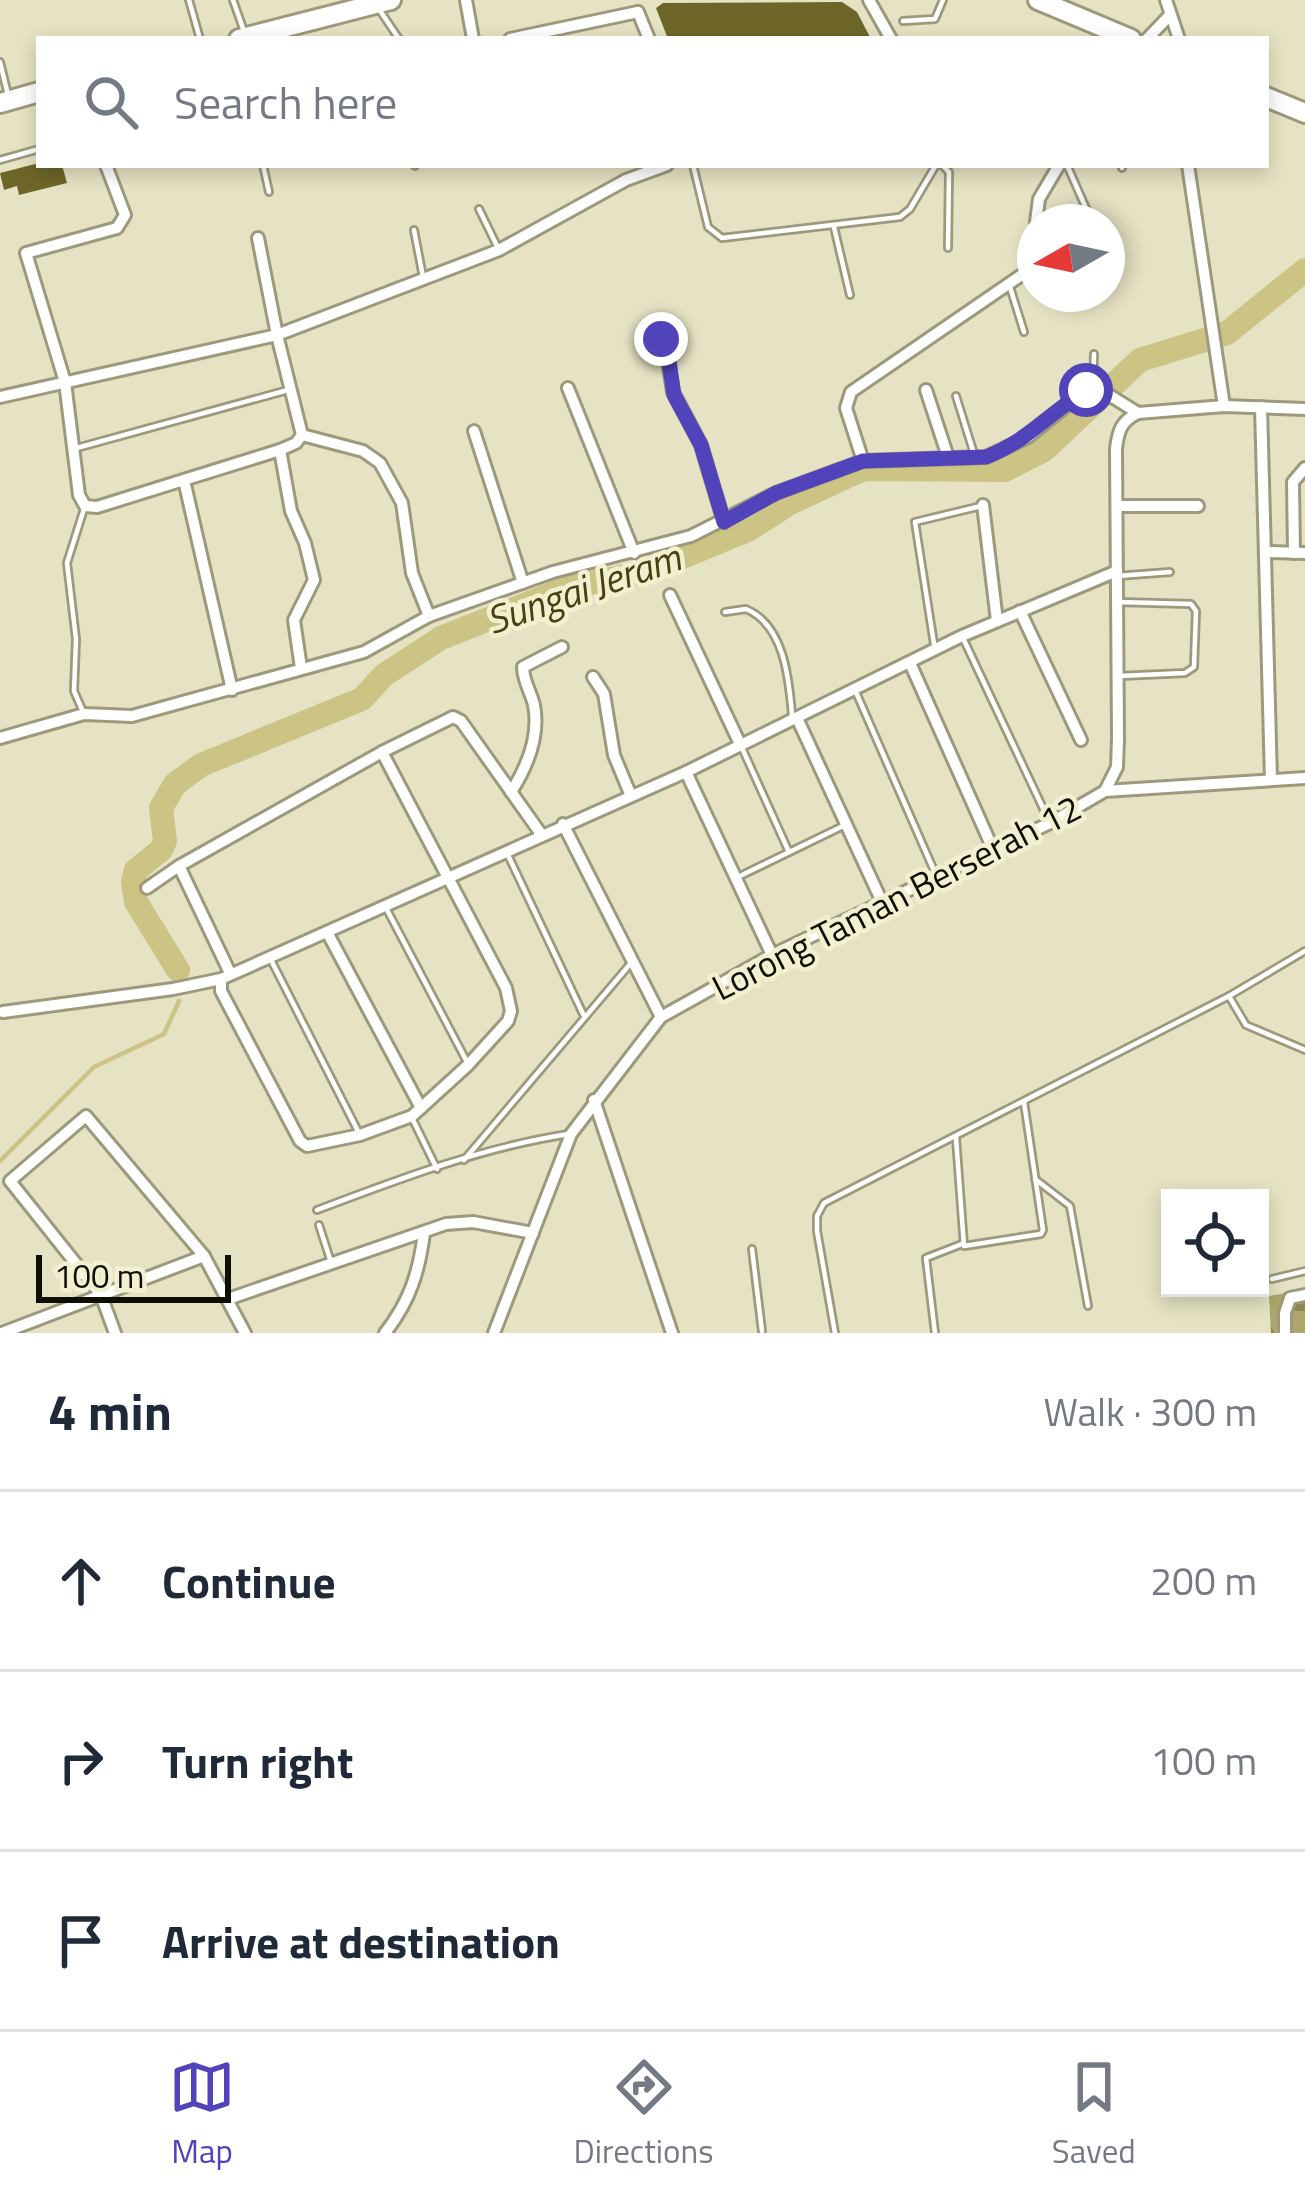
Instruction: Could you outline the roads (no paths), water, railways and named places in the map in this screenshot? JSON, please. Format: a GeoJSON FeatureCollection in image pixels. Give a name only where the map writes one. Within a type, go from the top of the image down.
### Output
{"type":"FeatureCollection","features":[{"type":"Feature","properties":{"kind":"highway"},"geometry":{"type":"LineString","coordinates":[[1038,0],[1090,31]]}},
{"type":"Feature","properties":{"kind":"highway"},"geometry":{"type":"LineString","coordinates":[[260,36],[293,32],[342,6],[384,2]]}},
{"type":"Feature","properties":{"kind":"highway"},"geometry":{"type":"LineString","coordinates":[[5,101],[36,93]]}},
{"type":"Feature","properties":{"kind":"highway"},"geometry":{"type":"LineString","coordinates":[[1269,98],[1305,113]]}},
{"type":"Feature","properties":{"kind":"street"},"geometry":{"type":"LineString","coordinates":[[466,0],[472,36]]}},
{"type":"Feature","properties":{"kind":"street"},"geometry":{"type":"LineString","coordinates":[[869,0],[889,36]]}},
{"type":"Feature","properties":{"kind":"street"},"geometry":{"type":"LineString","coordinates":[[1166,0],[1177,36]]}},
{"type":"Feature","properties":{"kind":"street"},"geometry":{"type":"LineString","coordinates":[[522,36],[640,6],[648,36]]}},
{"type":"Feature","properties":{"kind":"street"},"geometry":{"type":"LineString","coordinates":[[1150,36],[1170,15]]}},
{"type":"Feature","properties":{"kind":"street"},"geometry":{"type":"LineString","coordinates":[[107,168],[124,222],[117,228],[26,253],[65,382],[85,506],[97,507],[280,450],[302,435],[258,238]]}},
{"type":"Feature","properties":{"kind":"street"},"geometry":{"type":"LineString","coordinates":[[0,397],[277,335],[499,250],[626,180],[659,168]]}},
{"type":"Feature","properties":{"kind":"street"},"geometry":{"type":"LineString","coordinates":[[1039,204],[1061,168]]}},
{"type":"Feature","properties":{"kind":"street"},"geometry":{"type":"LineString","coordinates":[[1188,168],[1223,406]]}},
{"type":"Feature","properties":{"kind":"street"},"geometry":{"type":"LineString","coordinates":[[863,461],[846,408],[851,392],[1017,278]]}},
{"type":"Feature","properties":{"kind":"street"},"geometry":{"type":"LineString","coordinates":[[654,334],[665,343],[673,392],[701,445],[724,522]]}},
{"type":"Feature","properties":{"kind":"street"},"geometry":{"type":"LineString","coordinates":[[568,388],[634,553]]}},
{"type":"Feature","properties":{"kind":"street"},"geometry":{"type":"LineString","coordinates":[[0,738],[84,714],[133,716],[364,652],[429,616],[724,522],[776,493],[863,461],[1000,452],[1028,437],[1078,395],[1097,389],[1138,412],[1223,406],[1305,410]]}},
{"type":"Feature","properties":{"kind":"street"},"geometry":{"type":"LineString","coordinates":[[926,390],[949,457]]}},
{"type":"Feature","properties":{"kind":"street"},"geometry":{"type":"LineString","coordinates":[[1261,407],[1271,780]]}},
{"type":"Feature","properties":{"kind":"street","name":"Lorong Taman Berserah 12"},"geometry":{"type":"LineString","coordinates":[[494,1333],[571,1134],[661,1017],[772,955],[1050,823],[1105,791],[1118,767],[1118,432],[1126,418],[1138,412]]}},
{"type":"Feature","properties":{"kind":"street"},"geometry":{"type":"LineString","coordinates":[[474,431],[523,583]]}},
{"type":"Feature","properties":{"kind":"street"},"geometry":{"type":"LineString","coordinates":[[302,435],[363,451],[380,463],[402,503],[412,573],[429,616]]}},
{"type":"Feature","properties":{"kind":"street"},"geometry":{"type":"LineString","coordinates":[[280,450],[291,511],[314,580],[294,620],[301,668]]}},
{"type":"Feature","properties":{"kind":"street"},"geometry":{"type":"LineString","coordinates":[[1266,552],[1300,553],[1293,482],[1305,468]]}},
{"type":"Feature","properties":{"kind":"street"},"geometry":{"type":"LineString","coordinates":[[184,480],[232,690]]}},
{"type":"Feature","properties":{"kind":"street"},"geometry":{"type":"LineString","coordinates":[[982,505],[997,621]]}},
{"type":"Feature","properties":{"kind":"street"},"geometry":{"type":"LineString","coordinates":[[1118,506],[1198,506]]}},
{"type":"Feature","properties":{"kind":"street"},"geometry":{"type":"LineString","coordinates":[[3,1012],[178,988],[226,976],[686,772],[962,636],[1117,574]]}},
{"type":"Feature","properties":{"kind":"street"},"geometry":{"type":"LineString","coordinates":[[670,596],[740,744]]}},
{"type":"Feature","properties":{"kind":"street"},"geometry":{"type":"LineString","coordinates":[[1020,611],[1081,740]]}},
{"type":"Feature","properties":{"kind":"street"},"geometry":{"type":"LineString","coordinates":[[511,792],[526,767],[535,727],[523,667],[562,647]]}},
{"type":"Feature","properties":{"kind":"street"},"geometry":{"type":"LineString","coordinates":[[910,663],[993,849]]}},
{"type":"Feature","properties":{"kind":"street"},"geometry":{"type":"LineString","coordinates":[[593,677],[604,694],[614,755],[631,796]]}},
{"type":"Feature","properties":{"kind":"street"},"geometry":{"type":"LineString","coordinates":[[148,888],[382,752],[453,717],[461,721],[541,834]]}},
{"type":"Feature","properties":{"kind":"street"},"geometry":{"type":"LineString","coordinates":[[795,719],[882,902]]}},
{"type":"Feature","properties":{"kind":"street"},"geometry":{"type":"LineString","coordinates":[[179,866],[226,976],[221,991],[300,1141],[307,1146],[360,1135],[416,1112],[508,1022],[511,1000],[382,752]]}},
{"type":"Feature","properties":{"kind":"street"},"geometry":{"type":"LineString","coordinates":[[686,772],[772,955]]}},
{"type":"Feature","properties":{"kind":"street"},"geometry":{"type":"LineString","coordinates":[[1105,791],[1305,778]]}},
{"type":"Feature","properties":{"kind":"street"},"geometry":{"type":"LineString","coordinates":[[563,824],[661,1017]]}},
{"type":"Feature","properties":{"kind":"street"},"geometry":{"type":"LineString","coordinates":[[327,932],[416,1112]]}},
{"type":"Feature","properties":{"kind":"street"},"geometry":{"type":"LineString","coordinates":[[594,1100],[672,1333]]}},
{"type":"Feature","properties":{"kind":"street"},"geometry":{"type":"LineString","coordinates":[[115,1333],[100,1295],[5,1184],[86,1116],[204,1256],[245,1333]]}},
{"type":"Feature","properties":{"kind":"street"},"geometry":{"type":"LineString","coordinates":[[228,1299],[446,1224],[473,1222],[533,1233]]}},
{"type":"Feature","properties":{"kind":"street"},"geometry":{"type":"LineString","coordinates":[[385,1333],[407,1301],[419,1270],[424,1233]]}},
{"type":"Feature","properties":{"kind":"street"},"geometry":{"type":"LineString","coordinates":[[3,1331],[204,1256]]}},
{"type":"Feature","properties":{"kind":"street"},"geometry":{"type":"LineString","coordinates":[[1285,1333],[1290,1298],[1305,1295]]}},
{"type":"Feature","properties":{"kind":"lane"},"geometry":{"type":"LineString","coordinates":[[189,0],[199,36]]}},
{"type":"Feature","properties":{"kind":"lane"},"geometry":{"type":"LineString","coordinates":[[233,0],[243,36]]}},
{"type":"Feature","properties":{"kind":"lane"},"geometry":{"type":"LineString","coordinates":[[903,21],[935,20],[943,0]]}},
{"type":"Feature","properties":{"kind":"lane"},"geometry":{"type":"LineString","coordinates":[[384,2],[398,36]]}},
{"type":"Feature","properties":{"kind":"lane"},"geometry":{"type":"LineString","coordinates":[[0,62],[5,101]]}},
{"type":"Feature","properties":{"kind":"lane"},"geometry":{"type":"LineString","coordinates":[[0,160],[36,150]]}},
{"type":"Feature","properties":{"kind":"lane"},"geometry":{"type":"LineString","coordinates":[[264,168],[269,192]]}},
{"type":"Feature","properties":{"kind":"lane"},"geometry":{"type":"LineString","coordinates":[[694,168],[708,227],[722,238],[900,218],[937,168]]}},
{"type":"Feature","properties":{"kind":"lane"},"geometry":{"type":"LineString","coordinates":[[943,168],[949,172],[948,248]]}},
{"type":"Feature","properties":{"kind":"lane"},"geometry":{"type":"LineString","coordinates":[[1065,168],[1083,204]]}},
{"type":"Feature","properties":{"kind":"lane"},"geometry":{"type":"LineString","coordinates":[[479,209],[499,250]]}},
{"type":"Feature","properties":{"kind":"lane"},"geometry":{"type":"LineString","coordinates":[[834,226],[850,295]]}},
{"type":"Feature","properties":{"kind":"lane"},"geometry":{"type":"LineString","coordinates":[[414,230],[423,278]]}},
{"type":"Feature","properties":{"kind":"lane"},"geometry":{"type":"LineString","coordinates":[[1009,284],[1024,332]]}},
{"type":"Feature","properties":{"kind":"lane"},"geometry":{"type":"LineString","coordinates":[[1094,354],[1097,389]]}},
{"type":"Feature","properties":{"kind":"lane"},"geometry":{"type":"LineString","coordinates":[[73,449],[293,389]]}},
{"type":"Feature","properties":{"kind":"lane"},"geometry":{"type":"LineString","coordinates":[[956,396],[975,457]]}},
{"type":"Feature","properties":{"kind":"lane"},"geometry":{"type":"LineString","coordinates":[[935,650],[915,522],[982,505]]}},
{"type":"Feature","properties":{"kind":"lane"},"geometry":{"type":"LineString","coordinates":[[84,714],[74,691],[76,639],[68,562],[85,506]]}},
{"type":"Feature","properties":{"kind":"lane"},"geometry":{"type":"LineString","coordinates":[[1117,574],[1170,572]]}},
{"type":"Feature","properties":{"kind":"lane"},"geometry":{"type":"LineString","coordinates":[[1118,602],[1191,604],[1196,611],[1197,660],[1186,673],[1118,676]]}},
{"type":"Feature","properties":{"kind":"lane"},"geometry":{"type":"LineString","coordinates":[[725,612],[752,611],[767,623],[782,652],[795,719]]}},
{"type":"Feature","properties":{"kind":"lane"},"geometry":{"type":"LineString","coordinates":[[962,636],[1050,823]]}},
{"type":"Feature","properties":{"kind":"lane"},"geometry":{"type":"LineString","coordinates":[[855,690],[936,875]]}},
{"type":"Feature","properties":{"kind":"lane"},"geometry":{"type":"LineString","coordinates":[[740,744],[789,852]]}},
{"type":"Feature","properties":{"kind":"lane"},"geometry":{"type":"LineString","coordinates":[[734,878],[845,825]]}},
{"type":"Feature","properties":{"kind":"lane"},"geometry":{"type":"LineString","coordinates":[[506,849],[584,1016]]}},
{"type":"Feature","properties":{"kind":"lane"},"geometry":{"type":"LineString","coordinates":[[385,905],[468,1065]]}},
{"type":"Feature","properties":{"kind":"lane"},"geometry":{"type":"LineString","coordinates":[[836,1333],[817,1231],[817,1216],[824,1203],[1228,996],[1305,951]]}},
{"type":"Feature","properties":{"kind":"lane"},"geometry":{"type":"LineString","coordinates":[[269,958],[360,1135]]}},
{"type":"Feature","properties":{"kind":"lane"},"geometry":{"type":"LineString","coordinates":[[464,1160],[632,962]]}},
{"type":"Feature","properties":{"kind":"lane"},"geometry":{"type":"LineString","coordinates":[[1228,996],[1246,1025],[1305,1050]]}},
{"type":"Feature","properties":{"kind":"lane"},"geometry":{"type":"LineString","coordinates":[[935,1333],[926,1258],[962,1244],[968,1247],[1043,1233],[1024,1102]]}},
{"type":"Feature","properties":{"kind":"lane"},"geometry":{"type":"LineString","coordinates":[[416,1112],[437,1168]]}},
{"type":"Feature","properties":{"kind":"lane"},"geometry":{"type":"LineString","coordinates":[[317,1210],[526,1141],[571,1134]]}},
{"type":"Feature","properties":{"kind":"lane"},"geometry":{"type":"LineString","coordinates":[[956,1138],[962,1244]]}},
{"type":"Feature","properties":{"kind":"lane"},"geometry":{"type":"LineString","coordinates":[[1035,1179],[1070,1206],[1088,1306]]}},
{"type":"Feature","properties":{"kind":"lane"},"geometry":{"type":"LineString","coordinates":[[319,1225],[331,1264]]}},
{"type":"Feature","properties":{"kind":"lane"},"geometry":{"type":"LineString","coordinates":[[748,1333],[762,1332],[752,1249]]}},
{"type":"Feature","properties":{"kind":"lane"},"geometry":{"type":"LineString","coordinates":[[1272,1279],[1305,1271]]}},
{"type":"Feature","properties":{"kind":"waterway","name":"Sungai Jeram"},"geometry":{"type":"LineString","coordinates":[[178,970],[136,902],[133,882],[136,870],[165,841],[161,808],[175,784],[201,765],[362,699],[384,675],[441,638],[567,588],[673,561],[748,530],[790,503],[863,469],[1005,470],[1044,450],[1140,360],[1227,333],[1305,270]]}},
{"type":"Feature","properties":{"kind":"waterway","name":"Sungai Jeram"},"geometry":{"type":"LineString","coordinates":[[0,1161],[94,1067],[164,1034],[179,1001]]}}]}
